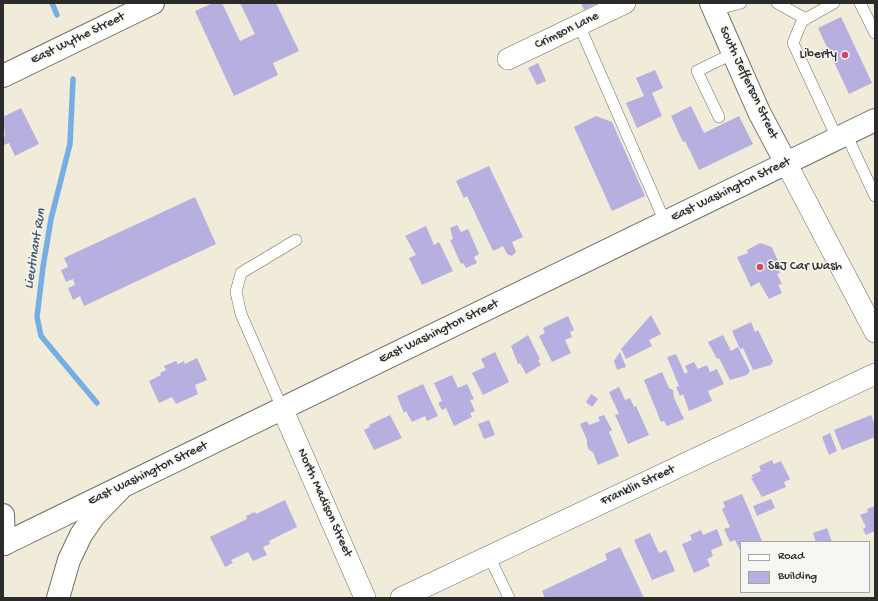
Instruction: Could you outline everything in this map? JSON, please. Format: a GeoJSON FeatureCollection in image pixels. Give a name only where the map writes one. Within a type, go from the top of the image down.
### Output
{"type":"FeatureCollection","features":[{"type":"Feature","properties":{"kind":"main road","name":"East Wythe Street"},"geometry":{"type":"LineString","coordinates":[[3,76],[153,3]]}},
{"type":"Feature","properties":{"kind":"main road","name":"South Jefferson Street"},"geometry":{"type":"LineString","coordinates":[[713,6],[759,112],[786,163]]}},
{"type":"Feature","properties":{"kind":"main road","name":"East Washington Street"},"geometry":{"type":"LineString","coordinates":[[4,544],[875,120]]}},
{"type":"Feature","properties":{"kind":"main road"},"geometry":{"type":"LineString","coordinates":[[58,598],[69,560],[81,535],[94,516],[120,488]]}},
{"type":"Feature","properties":{"kind":"main road"},"geometry":{"type":"LineString","coordinates":[[3,515],[4,544]]}},
{"type":"Feature","properties":{"kind":"street","name":"Crimson Lane"},"geometry":{"type":"LineString","coordinates":[[508,59],[625,3]]}},
{"type":"Feature","properties":{"kind":"street"},"geometry":{"type":"LineString","coordinates":[[786,163],[875,332]]}},
{"type":"Feature","properties":{"kind":"street","name":"Franklin Street"},"geometry":{"type":"LineString","coordinates":[[401,598],[875,374]]}},
{"type":"Feature","properties":{"kind":"street","name":"North Madison Street"},"geometry":{"type":"LineString","coordinates":[[282,408],[365,598]]}},
{"type":"Feature","properties":{"kind":"lane"},"geometry":{"type":"LineString","coordinates":[[713,6],[741,3]]}},
{"type":"Feature","properties":{"kind":"lane"},"geometry":{"type":"LineString","coordinates":[[777,3],[806,19]]}},
{"type":"Feature","properties":{"kind":"lane"},"geometry":{"type":"LineString","coordinates":[[834,3],[802,21],[793,43],[841,136],[875,196]]}},
{"type":"Feature","properties":{"kind":"lane"},"geometry":{"type":"LineString","coordinates":[[860,3],[875,33]]}},
{"type":"Feature","properties":{"kind":"lane"},"geometry":{"type":"LineString","coordinates":[[579,25],[665,222]]}},
{"type":"Feature","properties":{"kind":"lane"},"geometry":{"type":"LineString","coordinates":[[719,117],[696,71],[734,53]]}},
{"type":"Feature","properties":{"kind":"lane"},"geometry":{"type":"LineString","coordinates":[[282,408],[241,314],[236,292],[241,273],[296,240]]}},
{"type":"Feature","properties":{"kind":"lane"},"geometry":{"type":"LineString","coordinates":[[489,556],[509,598]]}},
{"type":"Feature","properties":{"kind":"building"},"geometry":{"type":"Polygon","coordinates":[[[213,3],[222,3],[240,41],[255,34],[240,3],[276,3],[299,51],[273,63],[278,75],[234,96],[195,11],[213,3]]]}},
{"type":"Feature","properties":{"kind":"building"},"geometry":{"type":"Polygon","coordinates":[[[581,3],[598,3],[584,10],[581,3]]]}},
{"type":"Feature","properties":{"kind":"building","name":"Liberty"},"geometry":{"type":"Polygon","coordinates":[[[841,17],[872,83],[849,94],[818,28],[841,17]]]}},
{"type":"Feature","properties":{"kind":"building"},"geometry":{"type":"Polygon","coordinates":[[[538,63],[546,81],[537,85],[528,68],[538,63]]]}},
{"type":"Feature","properties":{"kind":"building"},"geometry":{"type":"Polygon","coordinates":[[[655,70],[663,88],[652,93],[662,116],[637,128],[626,103],[644,96],[636,78],[655,70]]]}},
{"type":"Feature","properties":{"kind":"building"},"geometry":{"type":"Polygon","coordinates":[[[691,106],[704,133],[739,116],[753,144],[699,170],[685,141],[683,142],[671,116],[691,106]]]}},
{"type":"Feature","properties":{"kind":"building"},"geometry":{"type":"Polygon","coordinates":[[[21,108],[39,144],[15,156],[9,143],[4,145],[3,143],[5,134],[3,117],[21,108]]]}},
{"type":"Feature","properties":{"kind":"building"},"geometry":{"type":"Polygon","coordinates":[[[596,116],[612,122],[645,196],[612,211],[574,127],[596,116]]]}},
{"type":"Feature","properties":{"kind":"building"},"geometry":{"type":"Polygon","coordinates":[[[489,166],[523,237],[512,242],[516,252],[512,256],[507,254],[503,246],[493,251],[467,196],[464,198],[456,181],[489,166]]]}},
{"type":"Feature","properties":{"kind":"building"},"geometry":{"type":"Polygon","coordinates":[[[195,197],[216,244],[84,306],[80,296],[73,300],[68,288],[75,285],[73,279],[66,282],[61,270],[68,267],[64,258],[195,197]]]}},
{"type":"Feature","properties":{"kind":"building"},"geometry":{"type":"Polygon","coordinates":[[[457,225],[461,232],[468,229],[479,254],[474,257],[477,263],[466,268],[463,263],[461,264],[450,240],[453,239],[450,228],[457,225]]]}},
{"type":"Feature","properties":{"kind":"building"},"geometry":{"type":"Polygon","coordinates":[[[426,226],[434,245],[439,242],[453,271],[422,285],[409,258],[416,255],[405,236],[426,226]]]}},
{"type":"Feature","properties":{"kind":"building","name":"S&J Car Wash"},"geometry":{"type":"Polygon","coordinates":[[[760,243],[772,247],[778,261],[775,262],[780,273],[777,274],[782,284],[778,285],[782,293],[769,299],[759,282],[751,287],[737,257],[748,253],[747,250],[760,243]]]}},
{"type":"Feature","properties":{"kind":"building"},"geometry":{"type":"Polygon","coordinates":[[[651,315],[661,334],[649,340],[652,346],[626,359],[621,349],[651,315]]]}},
{"type":"Feature","properties":{"kind":"building"},"geometry":{"type":"Polygon","coordinates":[[[568,316],[574,330],[570,332],[572,337],[565,340],[571,353],[552,362],[539,336],[545,333],[543,328],[568,316]]]}},
{"type":"Feature","properties":{"kind":"building"},"geometry":{"type":"Polygon","coordinates":[[[751,322],[755,332],[758,330],[773,361],[771,365],[753,370],[743,348],[740,349],[732,331],[751,322]]]}},
{"type":"Feature","properties":{"kind":"building"},"geometry":{"type":"Polygon","coordinates":[[[528,335],[540,359],[538,360],[541,365],[526,374],[520,363],[518,364],[511,346],[528,335]]]}},
{"type":"Feature","properties":{"kind":"building"},"geometry":{"type":"Polygon","coordinates":[[[723,335],[731,351],[738,347],[750,371],[747,375],[730,380],[719,358],[717,359],[708,342],[723,335]]]}},
{"type":"Feature","properties":{"kind":"building"},"geometry":{"type":"Polygon","coordinates":[[[495,352],[509,382],[483,395],[472,373],[485,367],[481,359],[495,352]]]}},
{"type":"Feature","properties":{"kind":"building"},"geometry":{"type":"Polygon","coordinates":[[[620,352],[626,367],[617,370],[614,361],[620,352]]]}},
{"type":"Feature","properties":{"kind":"building"},"geometry":{"type":"Polygon","coordinates":[[[676,354],[685,374],[688,372],[685,366],[694,362],[698,369],[707,365],[710,372],[717,369],[724,384],[708,391],[712,401],[689,411],[683,394],[680,396],[676,387],[679,386],[667,357],[676,354]]]}},
{"type":"Feature","properties":{"kind":"building"},"geometry":{"type":"Polygon","coordinates":[[[197,358],[207,380],[195,385],[198,394],[176,404],[172,397],[159,403],[149,381],[161,375],[160,373],[166,370],[164,366],[176,361],[178,364],[184,361],[185,364],[197,358]]]}},
{"type":"Feature","properties":{"kind":"building"},"geometry":{"type":"Polygon","coordinates":[[[662,372],[669,388],[673,390],[674,398],[684,419],[667,426],[664,421],[661,422],[644,380],[662,372]]]}},
{"type":"Feature","properties":{"kind":"building"},"geometry":{"type":"Polygon","coordinates":[[[452,375],[458,388],[467,384],[474,399],[470,400],[475,411],[470,413],[472,417],[454,426],[446,408],[442,410],[438,403],[442,401],[434,383],[452,375]]]}},
{"type":"Feature","properties":{"kind":"building"},"geometry":{"type":"Polygon","coordinates":[[[423,384],[438,416],[427,421],[425,416],[412,422],[406,411],[404,413],[397,396],[423,384]]]}},
{"type":"Feature","properties":{"kind":"building"},"geometry":{"type":"Polygon","coordinates":[[[619,387],[625,400],[630,398],[634,407],[636,406],[649,435],[628,444],[615,415],[619,414],[609,392],[619,387]]]}},
{"type":"Feature","properties":{"kind":"building"},"geometry":{"type":"Polygon","coordinates":[[[591,394],[598,399],[592,407],[586,402],[591,394]]]}},
{"type":"Feature","properties":{"kind":"building"},"geometry":{"type":"Polygon","coordinates":[[[390,415],[402,438],[374,450],[364,430],[370,427],[369,425],[390,415]]]}},
{"type":"Feature","properties":{"kind":"building"},"geometry":{"type":"Polygon","coordinates":[[[604,415],[612,430],[609,432],[619,456],[598,465],[593,452],[589,450],[587,440],[580,424],[587,421],[589,425],[600,421],[598,417],[604,415]]]}},
{"type":"Feature","properties":{"kind":"building"},"geometry":{"type":"Polygon","coordinates":[[[871,415],[875,425],[875,437],[842,450],[834,430],[871,415]]]}},
{"type":"Feature","properties":{"kind":"building"},"geometry":{"type":"Polygon","coordinates":[[[489,420],[495,435],[484,439],[478,424],[489,420]]]}},
{"type":"Feature","properties":{"kind":"building"},"geometry":{"type":"Polygon","coordinates":[[[830,433],[837,451],[829,455],[822,437],[830,433]]]}},
{"type":"Feature","properties":{"kind":"building"},"geometry":{"type":"Polygon","coordinates":[[[772,460],[774,464],[781,461],[790,479],[784,482],[786,487],[762,497],[751,478],[753,478],[752,475],[761,471],[759,466],[772,460]]]}},
{"type":"Feature","properties":{"kind":"building"},"geometry":{"type":"Polygon","coordinates":[[[742,494],[762,541],[740,541],[740,550],[735,540],[730,542],[724,529],[730,527],[722,509],[725,507],[723,502],[742,494]]]}},
{"type":"Feature","properties":{"kind":"building"},"geometry":{"type":"Polygon","coordinates":[[[771,499],[775,508],[757,516],[753,506],[771,499]]]}},
{"type":"Feature","properties":{"kind":"building"},"geometry":{"type":"Polygon","coordinates":[[[285,500],[297,527],[269,541],[270,544],[263,547],[267,555],[253,561],[248,552],[231,560],[233,563],[225,567],[210,537],[247,519],[246,516],[255,512],[256,514],[285,500]]]}},
{"type":"Feature","properties":{"kind":"building"},"geometry":{"type":"Polygon","coordinates":[[[875,506],[875,531],[866,535],[863,529],[866,527],[860,515],[868,512],[867,509],[875,506]]]}},
{"type":"Feature","properties":{"kind":"building"},"geometry":{"type":"Polygon","coordinates":[[[827,528],[832,541],[816,541],[813,533],[827,528]]]}},
{"type":"Feature","properties":{"kind":"building"},"geometry":{"type":"Polygon","coordinates":[[[717,529],[723,545],[711,550],[713,556],[707,559],[710,566],[694,573],[682,544],[692,540],[690,535],[701,530],[703,535],[717,529]]]}},
{"type":"Feature","properties":{"kind":"building"},"geometry":{"type":"Polygon","coordinates":[[[650,533],[659,553],[666,550],[675,571],[652,580],[634,540],[650,533]]]}},
{"type":"Feature","properties":{"kind":"building"},"geometry":{"type":"Polygon","coordinates":[[[620,547],[644,598],[545,598],[542,591],[607,560],[605,554],[620,547]]]}},
{"type":"Feature","properties":{"kind":"waterway","name":"Lieutinant Run"},"geometry":{"type":"LineString","coordinates":[[52,3],[57,15]]}},
{"type":"Feature","properties":{"kind":"waterway","name":"Lieutinant Run"},"geometry":{"type":"LineString","coordinates":[[73,79],[70,144],[51,219],[37,317],[41,336],[97,403]]}},
{"type":"Feature","properties":{"kind":"place","name":"Liberty"},"geometry":{"type":"Point","coordinates":[845,55]}},
{"type":"Feature","properties":{"kind":"place","name":"S&J Car Wash"},"geometry":{"type":"Point","coordinates":[760,267]}}]}
